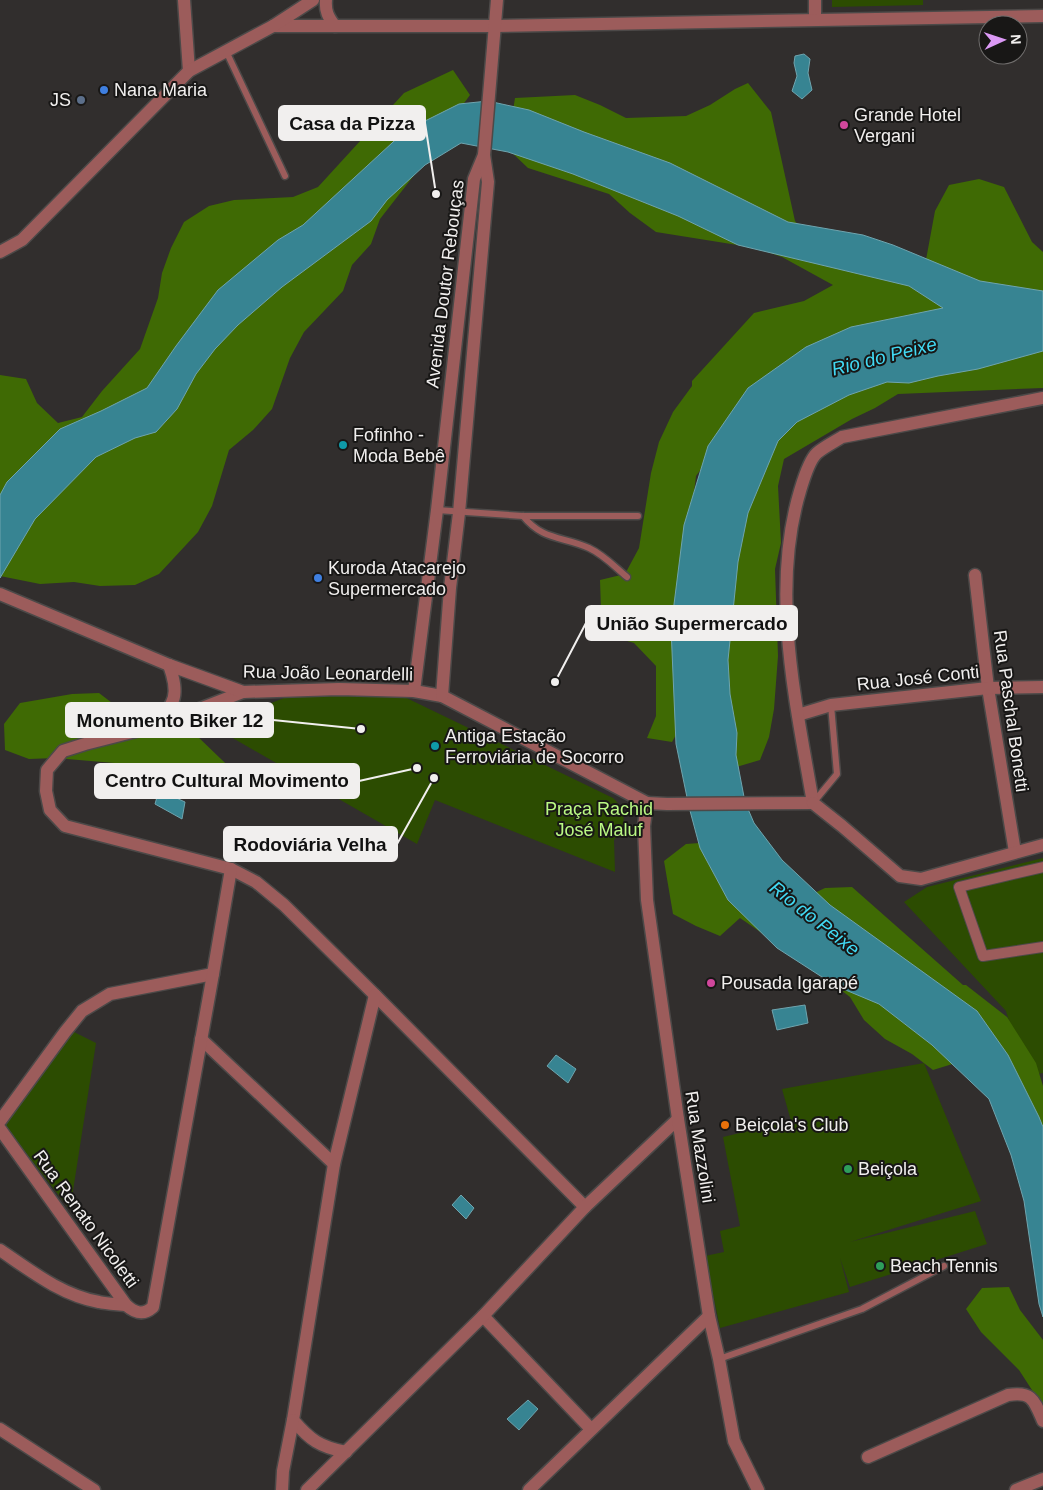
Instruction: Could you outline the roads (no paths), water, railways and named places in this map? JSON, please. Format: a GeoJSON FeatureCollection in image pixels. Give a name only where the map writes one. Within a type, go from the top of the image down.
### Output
{"type":"FeatureCollection","features":[{"type":"Feature","properties":{"kind":"street"},"geometry":{"type":"LineString","coordinates":[[184,0],[189,71]]}},
{"type":"Feature","properties":{"kind":"street"},"geometry":{"type":"LineString","coordinates":[[0,252],[22,240],[189,71],[273,26],[313,0]]}},
{"type":"Feature","properties":{"kind":"street"},"geometry":{"type":"LineString","coordinates":[[326,0],[326,12],[335,26]]}},
{"type":"Feature","properties":{"kind":"street"},"geometry":{"type":"LineString","coordinates":[[485,151],[494,26],[498,0]]}},
{"type":"Feature","properties":{"kind":"street"},"geometry":{"type":"LineString","coordinates":[[815,0],[815,19]]}},
{"type":"Feature","properties":{"kind":"street"},"geometry":{"type":"LineString","coordinates":[[273,26],[494,26],[1043,16]]}},
{"type":"Feature","properties":{"kind":"street","name":"Avenida Doutor Rebouças"},"geometry":{"type":"LineString","coordinates":[[414,691],[437,510],[474,179],[485,151]]}},
{"type":"Feature","properties":{"kind":"street","name":"Avenida Doutor Rebouças"},"geometry":{"type":"LineString","coordinates":[[442,696],[450,588],[459,513],[488,182],[485,151]]}},
{"type":"Feature","properties":{"kind":"street"},"geometry":{"type":"LineString","coordinates":[[463,270],[480,272]]}},
{"type":"Feature","properties":{"kind":"street"},"geometry":{"type":"LineString","coordinates":[[450,387],[469,389]]}},
{"type":"Feature","properties":{"kind":"street"},"geometry":{"type":"LineString","coordinates":[[813,803],[798,715],[787,626],[787,576],[792,516],[803,479],[816,454],[842,437],[1043,398]]}},
{"type":"Feature","properties":{"kind":"street","name":"Rua Paschal Bonetti"},"geometry":{"type":"LineString","coordinates":[[976,575],[988,688],[1016,852]]}},
{"type":"Feature","properties":{"kind":"street"},"geometry":{"type":"LineString","coordinates":[[428,586],[450,588]]}},
{"type":"Feature","properties":{"kind":"street","name":"Rua João Leonardelli"},"geometry":{"type":"LineString","coordinates":[[0,594],[169,665],[243,692],[339,689],[414,691],[442,696],[647,803]]}},
{"type":"Feature","properties":{"kind":"street"},"geometry":{"type":"LineString","coordinates":[[156,726],[175,698],[175,680],[169,665]]}},
{"type":"Feature","properties":{"kind":"street","name":"Rua José Conti"},"geometry":{"type":"LineString","coordinates":[[798,715],[830,705],[988,688],[1043,687]]}},
{"type":"Feature","properties":{"kind":"street"},"geometry":{"type":"LineString","coordinates":[[243,692],[156,726],[64,751],[47,770],[46,791],[50,810],[65,826],[231,868],[256,882],[284,905],[585,1207]]}},
{"type":"Feature","properties":{"kind":"street"},"geometry":{"type":"LineString","coordinates":[[647,803],[813,803],[900,876],[911,878],[921,879],[1043,845]]}},
{"type":"Feature","properties":{"kind":"street","name":"Rua Mazzolini"},"geometry":{"type":"LineString","coordinates":[[647,803],[644,826],[647,900],[708,1316],[719,1359],[734,1441],[758,1490]]}},
{"type":"Feature","properties":{"kind":"street"},"geometry":{"type":"LineString","coordinates":[[1043,867],[959,887],[984,956],[1043,947]]}},
{"type":"Feature","properties":{"kind":"street"},"geometry":{"type":"LineString","coordinates":[[231,868],[214,974],[201,1039],[334,1164]]}},
{"type":"Feature","properties":{"kind":"street"},"geometry":{"type":"LineString","coordinates":[[0,1121],[82,1011],[110,994],[214,974]]}},
{"type":"Feature","properties":{"kind":"street"},"geometry":{"type":"LineString","coordinates":[[282,1490],[283,1471],[293,1420],[334,1164],[375,995]]}},
{"type":"Feature","properties":{"kind":"street","name":"Rua Renato Nicoletti"},"geometry":{"type":"LineString","coordinates":[[0,1129],[126,1305],[134,1311],[147,1312],[153,1307],[201,1039]]}},
{"type":"Feature","properties":{"kind":"street"},"geometry":{"type":"LineString","coordinates":[[307,1490],[483,1316],[585,1207],[678,1119]]}},
{"type":"Feature","properties":{"kind":"street"},"geometry":{"type":"LineString","coordinates":[[0,1250],[52,1285],[78,1297],[100,1303],[126,1305]]}},
{"type":"Feature","properties":{"kind":"street"},"geometry":{"type":"LineString","coordinates":[[483,1316],[592,1429]]}},
{"type":"Feature","properties":{"kind":"street"},"geometry":{"type":"LineString","coordinates":[[529,1490],[708,1316]]}},
{"type":"Feature","properties":{"kind":"street"},"geometry":{"type":"LineString","coordinates":[[868,1457],[1008,1395],[1021,1393],[1029,1396],[1036,1405],[1043,1421]]}},
{"type":"Feature","properties":{"kind":"street"},"geometry":{"type":"LineString","coordinates":[[293,1420],[315,1442],[327,1448],[346,1452]]}},
{"type":"Feature","properties":{"kind":"street"},"geometry":{"type":"LineString","coordinates":[[0,1429],[91,1489]]}},
{"type":"Feature","properties":{"kind":"street"},"geometry":{"type":"LineString","coordinates":[[1016,1490],[1043,1479]]}},
{"type":"Feature","properties":{"kind":"lane"},"geometry":{"type":"LineString","coordinates":[[226,51],[285,176]]}},
{"type":"Feature","properties":{"kind":"lane"},"geometry":{"type":"LineString","coordinates":[[437,510],[523,516],[638,516]]}},
{"type":"Feature","properties":{"kind":"lane"},"geometry":{"type":"LineString","coordinates":[[523,516],[532,527],[540,532],[598,553],[627,577]]}},
{"type":"Feature","properties":{"kind":"lane"},"geometry":{"type":"LineString","coordinates":[[813,803],[837,774],[830,705]]}},
{"type":"Feature","properties":{"kind":"lane"},"geometry":{"type":"LineString","coordinates":[[719,1359],[862,1309],[944,1266]]}},
{"type":"Feature","properties":{"kind":"water"},"geometry":{"type":"Polygon","coordinates":[[[804,54],[810,59],[808,73],[812,90],[802,99],[792,91],[797,76],[794,63],[795,56],[804,54]]]}},
{"type":"Feature","properties":{"kind":"water","name":"Rio do Peixe"},"geometry":{"type":"Polygon","coordinates":[[[488,101],[529,110],[670,163],[788,222],[863,235],[893,245],[980,281],[1043,291],[1043,351],[978,369],[909,383],[887,382],[849,395],[797,422],[778,441],[748,513],[738,562],[728,660],[730,694],[737,733],[736,755],[745,802],[754,823],[782,860],[830,905],[977,1011],[1008,1055],[1039,1117],[1043,1127],[1043,1317],[1039,1304],[1024,1201],[1011,1155],[989,1099],[932,1045],[879,1004],[836,986],[777,948],[728,900],[700,848],[676,744],[671,628],[684,525],[708,446],[748,388],[806,347],[851,327],[943,308],[909,286],[738,245],[678,216],[573,174],[508,152],[461,143],[425,165],[387,200],[371,221],[282,287],[238,325],[215,349],[196,374],[177,409],[156,432],[135,438],[96,457],[35,519],[0,578],[0,495],[7,482],[60,429],[147,388],[218,290],[278,240],[303,225],[405,131],[459,104],[488,101]]]}},
{"type":"Feature","properties":{"kind":"water"},"geometry":{"type":"Polygon","coordinates":[[[159,790],[185,802],[182,819],[155,804],[159,790]]]}},
{"type":"Feature","properties":{"kind":"water"},"geometry":{"type":"Polygon","coordinates":[[[805,1005],[808,1023],[777,1030],[772,1010],[805,1005]]]}},
{"type":"Feature","properties":{"kind":"water"},"geometry":{"type":"Polygon","coordinates":[[[556,1055],[576,1069],[568,1083],[547,1066],[556,1055]]]}},
{"type":"Feature","properties":{"kind":"water"},"geometry":{"type":"Polygon","coordinates":[[[461,1195],[474,1208],[466,1219],[452,1205],[461,1195]]]}},
{"type":"Feature","properties":{"kind":"water"},"geometry":{"type":"Polygon","coordinates":[[[528,1400],[538,1409],[519,1430],[507,1419],[528,1400]]]}},
{"type":"Feature","properties":{"kind":"place","name":"Nana Maria"},"geometry":{"type":"Point","coordinates":[104,90]}},
{"type":"Feature","properties":{"kind":"place","name":"JS"},"geometry":{"type":"Point","coordinates":[81,100]}},
{"type":"Feature","properties":{"kind":"place","name":"Grande Hotel Vergani"},"geometry":{"type":"Point","coordinates":[844,125]}},
{"type":"Feature","properties":{"kind":"place","name":"Casa da Pizza"},"geometry":{"type":"Point","coordinates":[436,194]}},
{"type":"Feature","properties":{"kind":"place","name":"Fofinho - Moda Bebê"},"geometry":{"type":"Point","coordinates":[343,445]}},
{"type":"Feature","properties":{"kind":"place","name":"Kuroda Atacarejo Supermercado"},"geometry":{"type":"Point","coordinates":[318,578]}},
{"type":"Feature","properties":{"kind":"place","name":"União Supermercado"},"geometry":{"type":"Point","coordinates":[555,682]}},
{"type":"Feature","properties":{"kind":"place","name":"Monumento Biker 12"},"geometry":{"type":"Point","coordinates":[361,729]}},
{"type":"Feature","properties":{"kind":"place","name":"Antiga Estação Ferroviária de Socorro"},"geometry":{"type":"Point","coordinates":[435,746]}},
{"type":"Feature","properties":{"kind":"place","name":"Centro Cultural Movimento"},"geometry":{"type":"Point","coordinates":[417,768]}},
{"type":"Feature","properties":{"kind":"place","name":"Rodoviária Velha"},"geometry":{"type":"Point","coordinates":[434,778]}},
{"type":"Feature","properties":{"kind":"place","name":"Pousada Igarapé"},"geometry":{"type":"Point","coordinates":[711,983]}},
{"type":"Feature","properties":{"kind":"place","name":"Beiçola's Club"},"geometry":{"type":"Point","coordinates":[725,1125]}},
{"type":"Feature","properties":{"kind":"place","name":"Beiçola"},"geometry":{"type":"Point","coordinates":[848,1169]}},
{"type":"Feature","properties":{"kind":"place","name":"Beach Tennis"},"geometry":{"type":"Point","coordinates":[880,1266]}},
{"type":"Feature","properties":{"kind":"park label","name":"Praça Rachid José Maluf"},"geometry":{"type":"Point","coordinates":[599,820]}}]}
